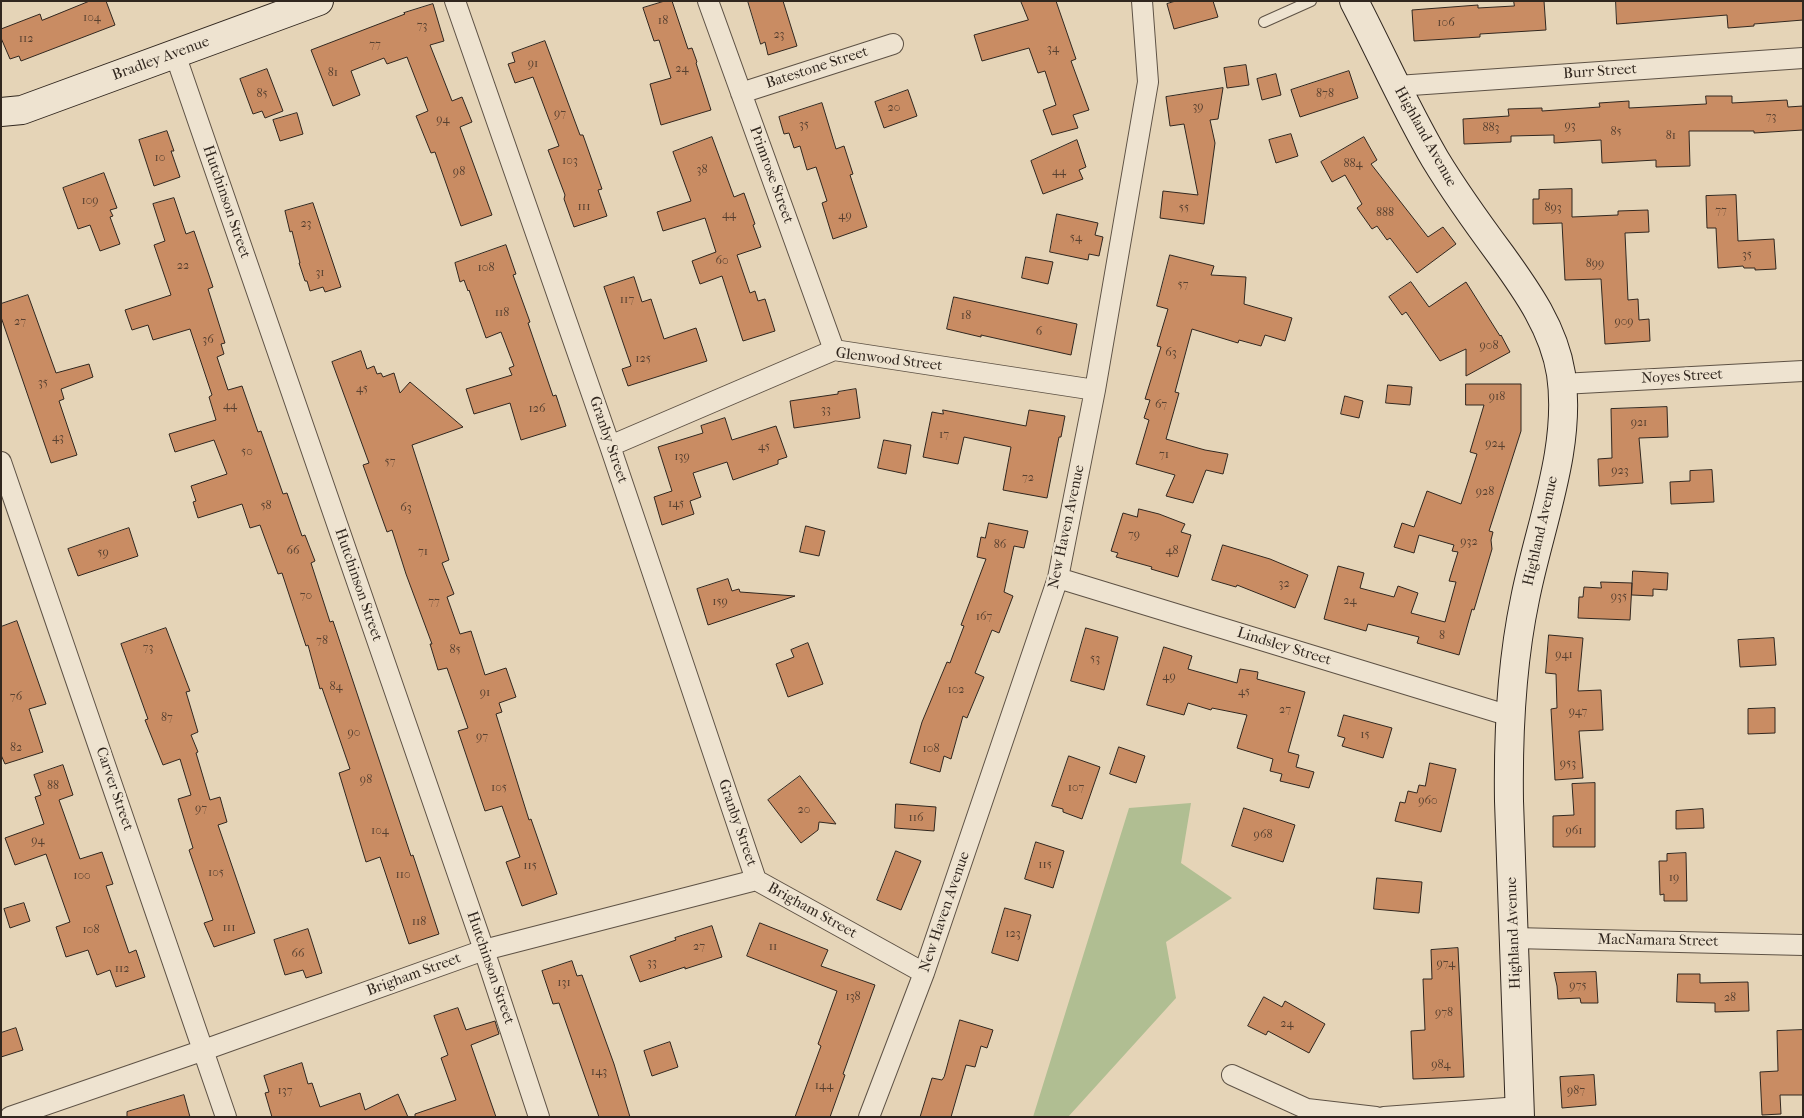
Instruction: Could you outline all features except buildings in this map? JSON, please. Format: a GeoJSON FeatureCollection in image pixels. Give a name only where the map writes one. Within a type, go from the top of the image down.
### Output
{"type":"FeatureCollection","features":[{"type":"Feature","properties":{"kind":"main road","name":"Bradley Avenue"},"geometry":{"type":"LineString","coordinates":[[1,112],[22,110],[319,1]]}},
{"type":"Feature","properties":{"kind":"main road","name":"Highland Avenue"},"geometry":{"type":"LineString","coordinates":[[1354,1],[1435,159],[1460,199],[1520,281],[1540,313],[1556,352],[1562,384],[1563,409],[1557,457],[1521,618],[1510,716],[1509,791],[1520,1112]]}},
{"type":"Feature","properties":{"kind":"street","name":"Granby Street"},"geometry":{"type":"LineString","coordinates":[[455,1],[610,446],[756,880]]}},
{"type":"Feature","properties":{"kind":"street","name":"Primrose Street"},"geometry":{"type":"LineString","coordinates":[[708,1],[834,350]]}},
{"type":"Feature","properties":{"kind":"street","name":"New Haven Avenue"},"geometry":{"type":"LineString","coordinates":[[869,1117],[924,973],[1058,578],[1095,390],[1148,82],[1142,1]]}},
{"type":"Feature","properties":{"kind":"street","name":"Batestone Street"},"geometry":{"type":"LineString","coordinates":[[741,92],[893,44]]}},
{"type":"Feature","properties":{"kind":"street","name":"Hutchinson Street"},"geometry":{"type":"LineString","coordinates":[[175,54],[484,950],[539,1117]]}},
{"type":"Feature","properties":{"kind":"street","name":"Burr Street"},"geometry":{"type":"LineString","coordinates":[[1397,86],[1803,58]]}},
{"type":"Feature","properties":{"kind":"street","name":"Glenwood Street"},"geometry":{"type":"LineString","coordinates":[[610,446],[834,350],[1095,390]]}},
{"type":"Feature","properties":{"kind":"street","name":"Noyes Street"},"geometry":{"type":"LineString","coordinates":[[1562,384],[1803,371]]}},
{"type":"Feature","properties":{"kind":"street","name":"Carver Street"},"geometry":{"type":"LineString","coordinates":[[1,462],[226,1117]]}},
{"type":"Feature","properties":{"kind":"street","name":"Lindsley Street"},"geometry":{"type":"LineString","coordinates":[[1058,578],[1510,716]]}},
{"type":"Feature","properties":{"kind":"street","name":"Brigham Street"},"geometry":{"type":"LineString","coordinates":[[10,1117],[484,950],[756,880],[924,973]]}},
{"type":"Feature","properties":{"kind":"street","name":"MacNamara Street"},"geometry":{"type":"LineString","coordinates":[[1514,938],[1803,945]]}},
{"type":"Feature","properties":{"kind":"street"},"geometry":{"type":"LineString","coordinates":[[1232,1075],[1308,1109],[1376,1117]]}},
{"type":"Feature","properties":{"kind":"street"},"geometry":{"type":"LineString","coordinates":[[1384,1117],[1520,1112]]}},
{"type":"Feature","properties":{"kind":"lane"},"geometry":{"type":"LineString","coordinates":[[1264,22],[1310,1]]}},
{"type":"Feature","properties":{"kind":"green space"},"geometry":{"type":"Polygon","coordinates":[[[1191,803],[1181,863],[1232,898],[1166,942],[1176,998],[1068,1117],[1033,1117],[1129,808],[1191,803]]]}}]}
